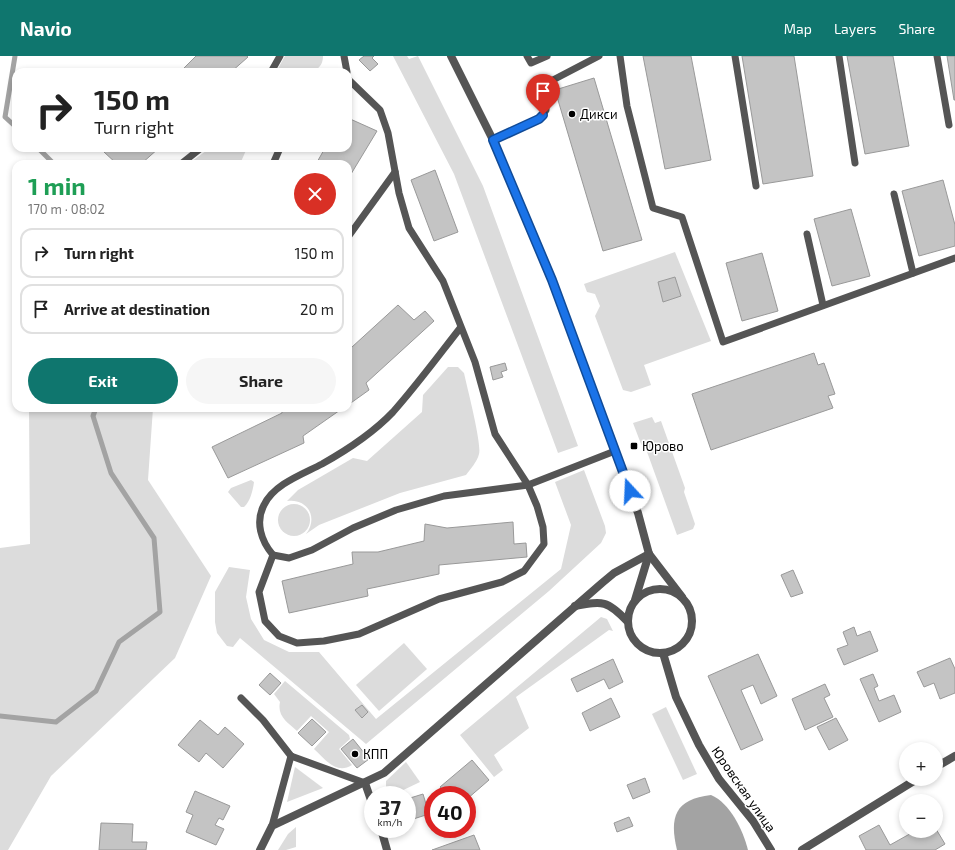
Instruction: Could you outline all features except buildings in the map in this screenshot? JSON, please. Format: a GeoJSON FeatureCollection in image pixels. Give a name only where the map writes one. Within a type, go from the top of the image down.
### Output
{"type":"FeatureCollection","features":[{"type":"Feature","properties":{"kind":"street"},"geometry":{"type":"LineString","coordinates":[[451,56],[493,140],[552,280],[638,513],[649,554],[689,605],[692,616],[692,626],[689,636],[678,648],[663,653],[652,653],[642,648],[632,636],[627,621],[613,607],[598,602],[575,606]]}},
{"type":"Feature","properties":{"kind":"street"},"geometry":{"type":"LineString","coordinates":[[627,621],[629,610],[634,600],[649,554]]}},
{"type":"Feature","properties":{"kind":"street"},"geometry":{"type":"LineString","coordinates":[[260,850],[272,826],[384,773],[432,733],[614,573],[649,554]]}},
{"type":"Feature","properties":{"kind":"street"},"geometry":{"type":"LineString","coordinates":[[634,600],[642,593],[658,588],[674,591],[682,597]]}},
{"type":"Feature","properties":{"kind":"street","name":"Юровская улица"},"geometry":{"type":"LineString","coordinates":[[663,653],[676,697],[699,745],[719,779],[753,821],[771,850]]}},
{"type":"Feature","properties":{"kind":"street"},"geometry":{"type":"LineString","coordinates":[[943,764],[955,756]]}},
{"type":"Feature","properties":{"kind":"street"},"geometry":{"type":"LineString","coordinates":[[802,850],[906,786]]}},
{"type":"Feature","properties":{"kind":"street"},"geometry":{"type":"LineString","coordinates":[[383,838],[388,850]]}},
{"type":"Feature","properties":{"kind":"lane"},"geometry":{"type":"LineString","coordinates":[[273,68],[280,56]]}},
{"type":"Feature","properties":{"kind":"lane"},"geometry":{"type":"LineString","coordinates":[[344,56],[346,68]]}},
{"type":"Feature","properties":{"kind":"lane"},"geometry":{"type":"LineString","coordinates":[[527,56],[531,63],[547,56]]}},
{"type":"Feature","properties":{"kind":"lane"},"geometry":{"type":"LineString","coordinates":[[493,140],[539,119],[546,110],[546,91],[551,81],[599,56]]}},
{"type":"Feature","properties":{"kind":"lane"},"geometry":{"type":"LineString","coordinates":[[620,56],[627,106],[653,208],[682,217],[723,342],[955,258]]}},
{"type":"Feature","properties":{"kind":"lane"},"geometry":{"type":"LineString","coordinates":[[735,56],[756,186]]}},
{"type":"Feature","properties":{"kind":"lane"},"geometry":{"type":"LineString","coordinates":[[840,56],[855,163]]}},
{"type":"Feature","properties":{"kind":"lane"},"geometry":{"type":"LineString","coordinates":[[937,56],[949,125]]}},
{"type":"Feature","properties":{"kind":"lane"},"geometry":{"type":"LineString","coordinates":[[273,555],[259,592],[264,621],[279,636],[297,643],[324,641],[359,634],[439,599],[502,582],[524,571],[544,544],[542,527],[528,485],[495,434],[474,362],[443,281],[409,228],[399,193],[388,133],[380,110],[352,84]]}},
{"type":"Feature","properties":{"kind":"lane"},"geometry":{"type":"LineString","coordinates":[[186,160],[196,152]]}},
{"type":"Feature","properties":{"kind":"lane"},"geometry":{"type":"LineString","coordinates":[[352,231],[395,172]]}},
{"type":"Feature","properties":{"kind":"lane"},"geometry":{"type":"LineString","coordinates":[[894,194],[913,273]]}},
{"type":"Feature","properties":{"kind":"lane"},"geometry":{"type":"LineString","coordinates":[[807,234],[823,306]]}},
{"type":"Feature","properties":{"kind":"lane"},"geometry":{"type":"LineString","coordinates":[[461,327],[393,412],[374,430],[324,463],[272,493],[264,505],[260,519],[260,531],[265,546],[273,555],[289,558],[312,550],[352,528],[396,510],[444,496],[528,485],[615,451]]}},
{"type":"Feature","properties":{"kind":"lane"},"geometry":{"type":"LineString","coordinates":[[241,698],[263,720],[292,756],[365,783]]}},
{"type":"Feature","properties":{"kind":"lane"},"geometry":{"type":"LineString","coordinates":[[272,826],[292,756]]}},
{"type":"Feature","properties":{"kind":"shaded area"},"geometry":{"type":"Polygon","coordinates":[[[285,56],[323,56],[322,63],[318,68],[278,68],[285,56]]]}},
{"type":"Feature","properties":{"kind":"shaded area"},"geometry":{"type":"Polygon","coordinates":[[[393,56],[407,56],[409,59],[418,56],[483,186],[578,446],[558,453],[454,174],[393,56]]]}},
{"type":"Feature","properties":{"kind":"shaded area"},"geometry":{"type":"Polygon","coordinates":[[[204,152],[245,152],[242,160],[194,160],[204,152]]]}},
{"type":"Feature","properties":{"kind":"shaded area"},"geometry":{"type":"Polygon","coordinates":[[[675,252],[711,341],[644,365],[651,385],[631,392],[623,390],[595,316],[600,306],[595,294],[587,292],[584,284],[675,252]]]}},
{"type":"Feature","properties":{"kind":"shaded area"},"geometry":{"type":"Polygon","coordinates":[[[448,367],[458,367],[464,373],[478,439],[478,457],[466,475],[400,493],[319,525],[306,534],[310,528],[311,521],[309,510],[300,502],[287,501],[298,490],[353,458],[367,461],[422,412],[423,395],[448,367]]]}},
{"type":"Feature","properties":{"kind":"shaded area"},"geometry":{"type":"Polygon","coordinates":[[[29,412],[153,412],[148,480],[211,576],[175,658],[51,776],[8,850],[0,850],[0,548],[30,544],[29,412]]]}},
{"type":"Feature","properties":{"kind":"shaded area"},"geometry":{"type":"Polygon","coordinates":[[[652,417],[655,423],[661,421],[685,488],[684,492],[695,524],[693,529],[677,535],[646,449],[641,444],[633,423],[652,417]]]}},
{"type":"Feature","properties":{"kind":"shaded area"},"geometry":{"type":"Polygon","coordinates":[[[584,470],[605,526],[606,533],[601,543],[549,591],[366,744],[240,638],[233,647],[227,646],[217,633],[215,622],[215,592],[229,567],[250,570],[246,597],[251,619],[264,640],[289,652],[319,652],[376,719],[561,569],[571,525],[555,482],[584,470]]]}},
{"type":"Feature","properties":{"kind":"shaded area"},"geometry":{"type":"Polygon","coordinates":[[[251,480],[254,482],[251,496],[246,505],[241,507],[228,492],[231,488],[251,480]]]}},
{"type":"Feature","properties":{"kind":"shaded area"},"geometry":{"type":"Polygon","coordinates":[[[297,504],[303,506],[308,511],[310,520],[308,529],[303,534],[291,536],[285,534],[280,529],[278,517],[280,511],[285,506],[297,504]]]}},
{"type":"Feature","properties":{"kind":"shaded area"},"geometry":{"type":"Polygon","coordinates":[[[601,617],[607,619],[613,631],[609,630],[516,697],[529,728],[494,755],[503,770],[494,777],[460,735],[601,617]]]}},
{"type":"Feature","properties":{"kind":"shaded area"},"geometry":{"type":"Polygon","coordinates":[[[404,643],[427,669],[379,711],[356,685],[404,643]]]}},
{"type":"Feature","properties":{"kind":"shaded area"},"geometry":{"type":"Polygon","coordinates":[[[285,681],[349,735],[350,739],[339,749],[352,765],[346,768],[336,767],[314,749],[329,732],[311,716],[297,731],[286,722],[281,715],[279,707],[280,702],[274,694],[285,681]]]}},
{"type":"Feature","properties":{"kind":"shaded area"},"geometry":{"type":"Polygon","coordinates":[[[666,707],[697,774],[683,780],[652,714],[666,707]]]}},
{"type":"Feature","properties":{"kind":"shaded area"},"geometry":{"type":"Polygon","coordinates":[[[406,762],[420,782],[412,786],[386,786],[386,781],[406,762]]]}},
{"type":"Feature","properties":{"kind":"shaded area"},"geometry":{"type":"Polygon","coordinates":[[[295,767],[323,788],[287,802],[295,767]]]}},
{"type":"Feature","properties":{"kind":"shaded area"},"geometry":{"type":"Polygon","coordinates":[[[711,795],[724,804],[735,818],[743,834],[748,850],[677,850],[674,828],[675,819],[682,805],[699,797],[711,795]]]}},
{"type":"Feature","properties":{"kind":"shaded area"},"geometry":{"type":"Polygon","coordinates":[[[296,827],[296,847],[286,850],[278,850],[288,834],[296,827]]]}},
{"type":"Feature","properties":{"kind":"waterway"},"geometry":{"type":"LineString","coordinates":[[13,68],[15,56]]}},
{"type":"Feature","properties":{"kind":"waterway"},"geometry":{"type":"LineString","coordinates":[[12,74],[5,117],[12,123]]}},
{"type":"Feature","properties":{"kind":"waterway"},"geometry":{"type":"LineString","coordinates":[[42,152],[50,160]]}},
{"type":"Feature","properties":{"kind":"waterway"},"geometry":{"type":"LineString","coordinates":[[0,716],[56,722],[96,691],[119,642],[160,612],[154,538],[111,473],[93,416],[94,412]]}},
{"type":"Feature","properties":{"kind":"place","name":"Дикси"},"geometry":{"type":"Point","coordinates":[572,114]}},
{"type":"Feature","properties":{"kind":"place","name":"Юрово"},"geometry":{"type":"Point","coordinates":[634,446]}},
{"type":"Feature","properties":{"kind":"place","name":"КПП"},"geometry":{"type":"Point","coordinates":[355,754]}},
{"type":"Feature","properties":{"kind":"route"},"geometry":{"type":"LineString","coordinates":[[543,115],[539,119],[493,140],[552,280],[630,491]]}}]}
